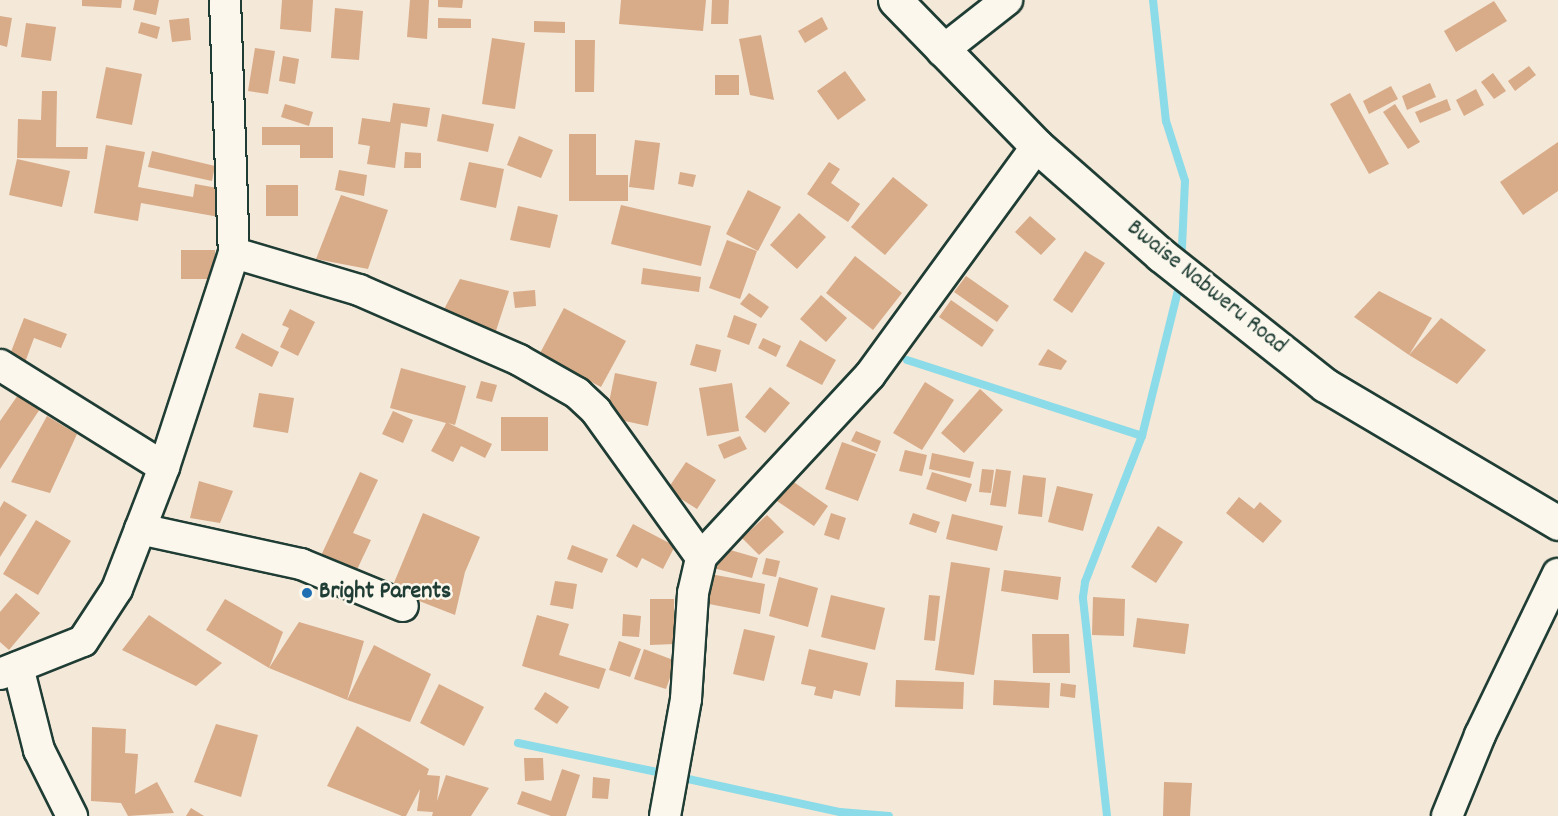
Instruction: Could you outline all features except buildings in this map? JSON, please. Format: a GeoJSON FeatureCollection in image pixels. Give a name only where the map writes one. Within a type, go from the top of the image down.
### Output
{"type":"FeatureCollection","features":[{"type":"Feature","properties":{"kind":"main road","name":"Bwaise Nabweru Road"},"geometry":{"type":"LineString","coordinates":[[895,0],[942,51],[1037,146],[1161,255],[1325,385],[1558,523]]}},
{"type":"Feature","properties":{"kind":"street"},"geometry":{"type":"LineString","coordinates":[[72,816],[39,750],[9,671],[83,642],[117,589],[164,467],[234,253],[225,0]]}},
{"type":"Feature","properties":{"kind":"street"},"geometry":{"type":"LineString","coordinates":[[942,51],[1007,0]]}},
{"type":"Feature","properties":{"kind":"street"},"geometry":{"type":"LineString","coordinates":[[665,816],[686,699],[693,593],[701,557],[870,375],[1037,146]]}},
{"type":"Feature","properties":{"kind":"street"},"geometry":{"type":"LineString","coordinates":[[234,253],[359,290],[519,360],[577,393],[596,411],[701,557]]}},
{"type":"Feature","properties":{"kind":"street"},"geometry":{"type":"LineString","coordinates":[[0,365],[164,467]]}},
{"type":"Feature","properties":{"kind":"street"},"geometry":{"type":"LineString","coordinates":[[140,530],[301,564],[403,606]]}},
{"type":"Feature","properties":{"kind":"street"},"geometry":{"type":"LineString","coordinates":[[1446,816],[1480,735],[1558,574]]}},
{"type":"Feature","properties":{"kind":"waterway"},"geometry":{"type":"LineString","coordinates":[[1153,0],[1166,121],[1185,181],[1182,248]]}},
{"type":"Feature","properties":{"kind":"waterway"},"geometry":{"type":"LineString","coordinates":[[1107,816],[1083,597],[1085,582],[1142,436],[1179,287]]}},
{"type":"Feature","properties":{"kind":"waterway"},"geometry":{"type":"LineString","coordinates":[[907,360],[1142,436]]}},
{"type":"Feature","properties":{"kind":"waterway"},"geometry":{"type":"LineString","coordinates":[[518,743],[657,772]]}},
{"type":"Feature","properties":{"kind":"waterway"},"geometry":{"type":"LineString","coordinates":[[679,777],[840,812],[889,816]]}},
{"type":"Feature","properties":{"kind":"place","name":"Bright Parents"},"geometry":{"type":"Point","coordinates":[307,593]}}]}
